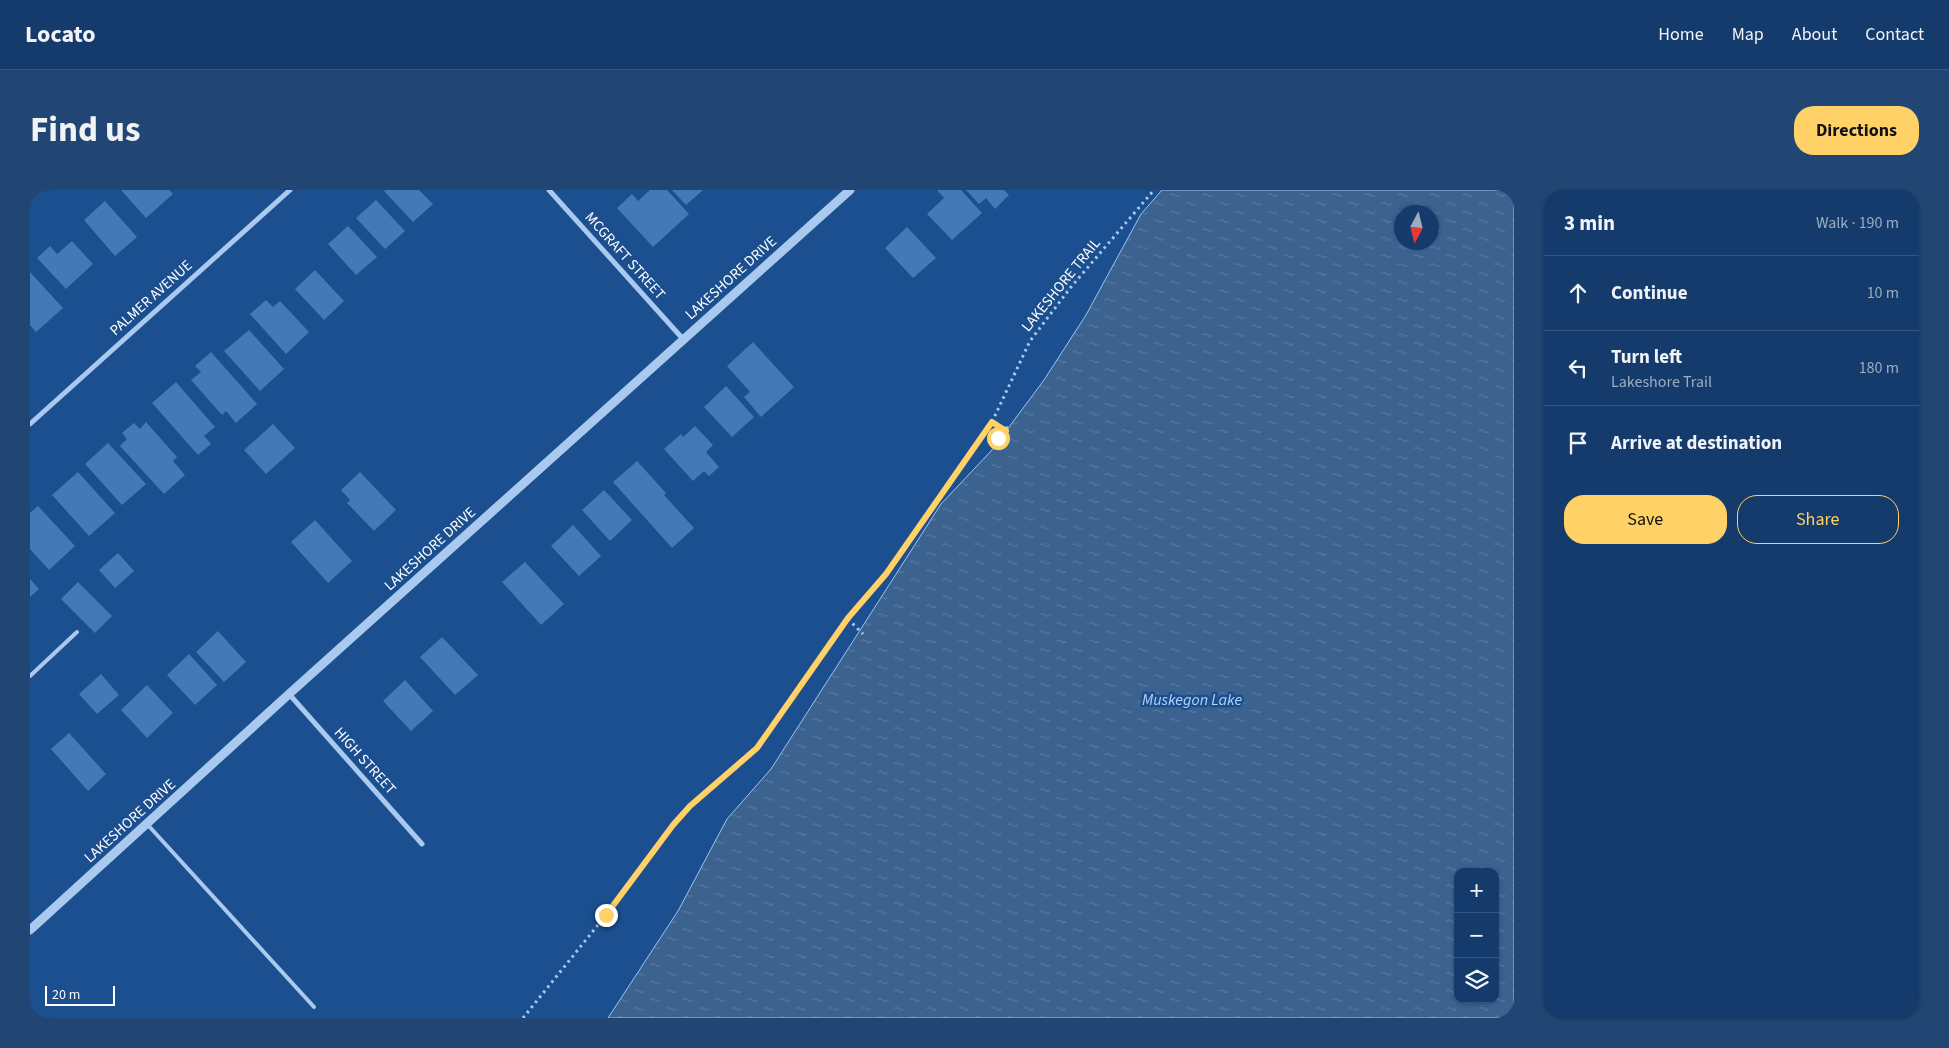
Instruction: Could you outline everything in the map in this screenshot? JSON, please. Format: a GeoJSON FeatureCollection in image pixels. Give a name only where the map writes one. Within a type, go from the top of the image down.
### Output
{"type":"FeatureCollection","features":[{"type":"Feature","properties":{"kind":"street","name":"PALMER AVENUE"},"geometry":{"type":"LineString","coordinates":[[30,424],[290,190]]}},
{"type":"Feature","properties":{"kind":"street","name":"MCGRAFT STREET"},"geometry":{"type":"LineString","coordinates":[[549,190],[683,339]]}},
{"type":"Feature","properties":{"kind":"street","name":"LAKESHORE DRIVE"},"geometry":{"type":"LineString","coordinates":[[30,930],[289,694],[850,190]]}},
{"type":"Feature","properties":{"kind":"street","name":"HIGH STREET"},"geometry":{"type":"LineString","coordinates":[[289,694],[422,844]]}},
{"type":"Feature","properties":{"kind":"lane"},"geometry":{"type":"LineString","coordinates":[[30,676],[77,632]]}},
{"type":"Feature","properties":{"kind":"lane"},"geometry":{"type":"LineString","coordinates":[[147,824],[314,1006]]}},
{"type":"Feature","properties":{"kind":"path","name":"LAKESHORE TRAIL"},"geometry":{"type":"LineString","coordinates":[[523,1018],[606,915],[673,825],[690,806],[757,748],[848,618],[886,574],[992,422],[1030,341],[1071,287],[1154,190]]}},
{"type":"Feature","properties":{"kind":"path"},"geometry":{"type":"LineString","coordinates":[[992,422],[1006,431]]}},
{"type":"Feature","properties":{"kind":"path"},"geometry":{"type":"LineString","coordinates":[[998,438],[1006,431],[1008,423]]}},
{"type":"Feature","properties":{"kind":"path"},"geometry":{"type":"LineString","coordinates":[[848,618],[863,634]]}},
{"type":"Feature","properties":{"kind":"water","name":"Muskegon Lake"},"geometry":{"type":"Polygon","coordinates":[[[1162,190],[1514,190],[1514,1018],[608,1018],[678,911],[727,819],[771,769],[941,504],[992,450],[1044,380],[1086,315],[1141,214],[1162,190]]]}},
{"type":"Feature","properties":{"kind":"building"},"geometry":{"type":"Polygon","coordinates":[[[121,190],[169,190],[173,194],[146,218],[121,190]]]}},
{"type":"Feature","properties":{"kind":"building"},"geometry":{"type":"Polygon","coordinates":[[[385,190],[419,190],[433,204],[413,222],[385,190]]]}},
{"type":"Feature","properties":{"kind":"building"},"geometry":{"type":"Polygon","coordinates":[[[650,190],[667,190],[689,214],[653,247],[617,208],[632,194],[638,201],[650,190]]]}},
{"type":"Feature","properties":{"kind":"building"},"geometry":{"type":"Polygon","coordinates":[[[672,190],[703,190],[686,205],[672,190]]]}},
{"type":"Feature","properties":{"kind":"building"},"geometry":{"type":"Polygon","coordinates":[[[937,190],[961,190],[982,213],[952,240],[927,214],[944,198],[937,190]]]}},
{"type":"Feature","properties":{"kind":"building"},"geometry":{"type":"Polygon","coordinates":[[[966,190],[1004,190],[1009,195],[995,209],[986,198],[979,204],[966,190]]]}},
{"type":"Feature","properties":{"kind":"building"},"geometry":{"type":"Polygon","coordinates":[[[376,200],[405,231],[385,249],[356,218],[376,200]]]}},
{"type":"Feature","properties":{"kind":"building"},"geometry":{"type":"Polygon","coordinates":[[[105,201],[137,237],[115,256],[84,220],[105,201]]]}},
{"type":"Feature","properties":{"kind":"building"},"geometry":{"type":"Polygon","coordinates":[[[348,226],[377,257],[356,275],[328,244],[348,226]]]}},
{"type":"Feature","properties":{"kind":"building"},"geometry":{"type":"Polygon","coordinates":[[[907,227],[936,258],[913,278],[885,248],[907,227]]]}},
{"type":"Feature","properties":{"kind":"building"},"geometry":{"type":"Polygon","coordinates":[[[72,241],[93,264],[66,289],[37,258],[50,246],[57,254],[72,241]]]}},
{"type":"Feature","properties":{"kind":"building"},"geometry":{"type":"Polygon","coordinates":[[[315,270],[344,301],[324,320],[295,289],[315,270]]]}},
{"type":"Feature","properties":{"kind":"building"},"geometry":{"type":"Polygon","coordinates":[[[30,272],[63,308],[36,332],[30,325],[30,272]]]}},
{"type":"Feature","properties":{"kind":"building"},"geometry":{"type":"Polygon","coordinates":[[[266,300],[273,307],[280,301],[309,332],[286,354],[250,314],[266,300]]]}},
{"type":"Feature","properties":{"kind":"building"},"geometry":{"type":"Polygon","coordinates":[[[249,330],[284,369],[260,391],[224,351],[249,330]]]}},
{"type":"Feature","properties":{"kind":"building"},"geometry":{"type":"Polygon","coordinates":[[[753,342],[794,387],[761,417],[744,397],[750,392],[727,366],[753,342]]]}},
{"type":"Feature","properties":{"kind":"building"},"geometry":{"type":"Polygon","coordinates":[[[211,352],[257,404],[236,423],[226,411],[222,415],[191,380],[201,372],[195,366],[211,352]]]}},
{"type":"Feature","properties":{"kind":"building"},"geometry":{"type":"Polygon","coordinates":[[[176,382],[215,427],[204,436],[211,444],[198,455],[152,403],[176,382]]]}},
{"type":"Feature","properties":{"kind":"building"},"geometry":{"type":"Polygon","coordinates":[[[726,386],[754,417],[732,437],[704,407],[726,386]]]}},
{"type":"Feature","properties":{"kind":"building"},"geometry":{"type":"Polygon","coordinates":[[[146,422],[177,457],[173,461],[185,475],[164,494],[120,446],[127,439],[122,433],[134,423],[140,429],[146,422]]]}},
{"type":"Feature","properties":{"kind":"building"},"geometry":{"type":"Polygon","coordinates":[[[273,424],[295,448],[266,474],[244,450],[273,424]]]}},
{"type":"Feature","properties":{"kind":"building"},"geometry":{"type":"Polygon","coordinates":[[[695,426],[713,445],[706,452],[719,467],[709,476],[704,471],[693,481],[664,449],[681,434],[683,437],[695,426]]]}},
{"type":"Feature","properties":{"kind":"building"},"geometry":{"type":"Polygon","coordinates":[[[108,443],[146,484],[122,505],[85,464],[108,443]]]}},
{"type":"Feature","properties":{"kind":"building"},"geometry":{"type":"Polygon","coordinates":[[[637,461],[694,528],[672,548],[613,482],[637,461]]]}},
{"type":"Feature","properties":{"kind":"building"},"geometry":{"type":"Polygon","coordinates":[[[78,472],[115,513],[89,536],[52,495],[78,472]]]}},
{"type":"Feature","properties":{"kind":"building"},"geometry":{"type":"Polygon","coordinates":[[[360,472],[396,510],[374,531],[347,503],[350,500],[341,490],[360,472]]]}},
{"type":"Feature","properties":{"kind":"building"},"geometry":{"type":"Polygon","coordinates":[[[604,490],[632,520],[610,541],[582,510],[604,490]]]}},
{"type":"Feature","properties":{"kind":"building"},"geometry":{"type":"Polygon","coordinates":[[[38,506],[75,546],[49,570],[30,549],[30,513],[38,506]]]}},
{"type":"Feature","properties":{"kind":"building"},"geometry":{"type":"Polygon","coordinates":[[[315,520],[352,561],[328,583],[291,542],[315,520]]]}},
{"type":"Feature","properties":{"kind":"building"},"geometry":{"type":"Polygon","coordinates":[[[573,525],[601,556],[579,576],[551,546],[573,525]]]}},
{"type":"Feature","properties":{"kind":"building"},"geometry":{"type":"Polygon","coordinates":[[[118,553],[134,571],[115,588],[99,570],[118,553]]]}},
{"type":"Feature","properties":{"kind":"building"},"geometry":{"type":"Polygon","coordinates":[[[525,562],[564,604],[541,625],[502,582],[525,562]]]}},
{"type":"Feature","properties":{"kind":"building"},"geometry":{"type":"Polygon","coordinates":[[[30,579],[39,589],[30,597],[30,579]]]}},
{"type":"Feature","properties":{"kind":"building"},"geometry":{"type":"Polygon","coordinates":[[[78,582],[112,616],[95,633],[61,599],[78,582]]]}},
{"type":"Feature","properties":{"kind":"building"},"geometry":{"type":"Polygon","coordinates":[[[218,631],[246,662],[224,682],[196,652],[218,631]]]}},
{"type":"Feature","properties":{"kind":"building"},"geometry":{"type":"Polygon","coordinates":[[[442,637],[478,675],[455,695],[420,657],[442,637]]]}},
{"type":"Feature","properties":{"kind":"building"},"geometry":{"type":"Polygon","coordinates":[[[189,654],[217,685],[195,705],[167,675],[189,654]]]}},
{"type":"Feature","properties":{"kind":"building"},"geometry":{"type":"Polygon","coordinates":[[[101,674],[119,695],[97,714],[79,694],[101,674]]]}},
{"type":"Feature","properties":{"kind":"building"},"geometry":{"type":"Polygon","coordinates":[[[405,680],[433,711],[411,731],[383,701],[405,680]]]}},
{"type":"Feature","properties":{"kind":"building"},"geometry":{"type":"Polygon","coordinates":[[[147,685],[173,713],[147,738],[121,710],[147,685]]]}},
{"type":"Feature","properties":{"kind":"building"},"geometry":{"type":"Polygon","coordinates":[[[69,733],[106,774],[88,791],[51,749],[69,733]]]}},
{"type":"Feature","properties":{"kind":"route"},"geometry":{"type":"LineString","coordinates":[[606,915],[673,825],[690,806],[757,748],[848,618],[886,574],[992,422],[1006,431],[998,438]]}}]}
